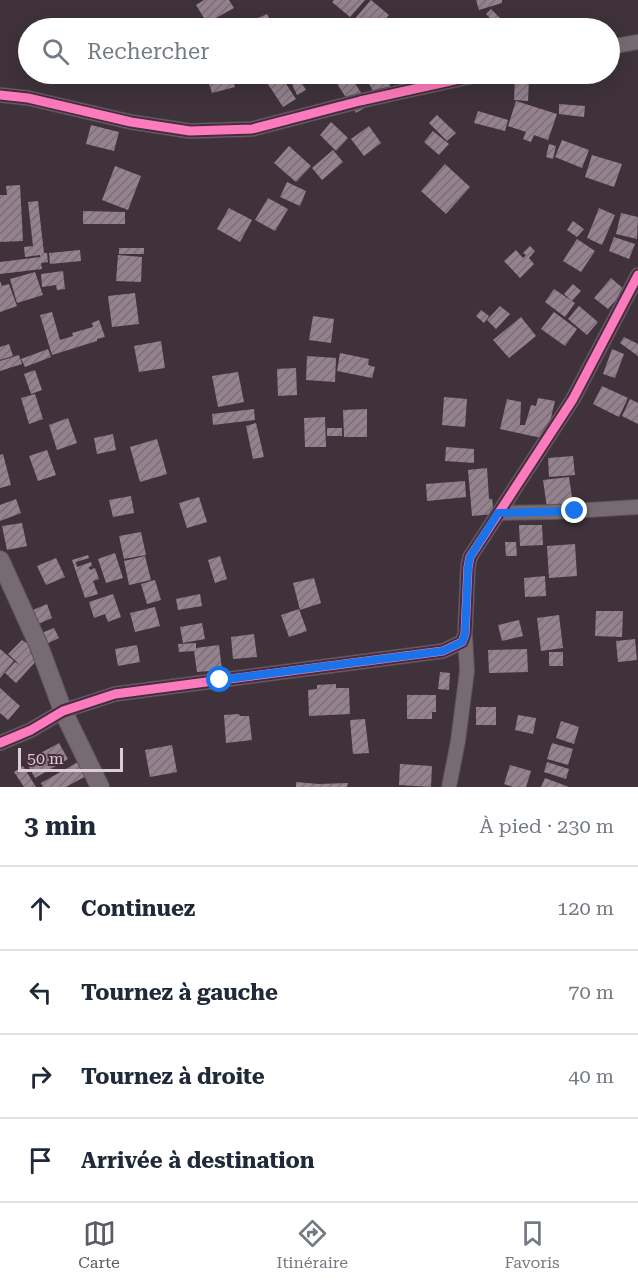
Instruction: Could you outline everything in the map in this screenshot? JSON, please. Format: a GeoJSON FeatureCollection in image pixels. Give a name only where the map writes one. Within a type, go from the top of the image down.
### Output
{"type":"FeatureCollection","features":[{"type":"Feature","properties":{"kind":"street"},"geometry":{"type":"LineString","coordinates":[[620,45],[638,42]]}},
{"type":"Feature","properties":{"kind":"street"},"geometry":{"type":"LineString","coordinates":[[0,95],[28,98],[131,122],[190,131],[252,129],[437,84]]}},
{"type":"Feature","properties":{"kind":"street"},"geometry":{"type":"LineString","coordinates":[[449,787],[458,741],[467,671],[465,634],[470,557],[573,399],[638,275]]}},
{"type":"Feature","properties":{"kind":"street"},"geometry":{"type":"LineString","coordinates":[[498,513],[638,507]]}},
{"type":"Feature","properties":{"kind":"street"},"geometry":{"type":"LineString","coordinates":[[0,560],[39,646],[63,711],[100,787]]}},
{"type":"Feature","properties":{"kind":"street"},"geometry":{"type":"LineString","coordinates":[[0,743],[31,730],[63,711],[115,694],[443,651],[462,642],[465,634]]}},
{"type":"Feature","properties":{"kind":"building"},"geometry":{"type":"Polygon","coordinates":[[[204,0],[229,0],[234,8],[216,18],[204,18],[196,5],[204,0]]]}},
{"type":"Feature","properties":{"kind":"building"},"geometry":{"type":"Polygon","coordinates":[[[334,0],[365,0],[350,17],[332,2],[334,0]]]}},
{"type":"Feature","properties":{"kind":"building"},"geometry":{"type":"Polygon","coordinates":[[[371,0],[389,15],[386,18],[355,18],[371,0]]]}},
{"type":"Feature","properties":{"kind":"building"},"geometry":{"type":"Polygon","coordinates":[[[476,0],[502,0],[502,3],[479,10],[476,0]]]}},
{"type":"Feature","properties":{"kind":"building"},"geometry":{"type":"Polygon","coordinates":[[[491,9],[500,18],[490,18],[486,14],[491,9]]]}},
{"type":"Feature","properties":{"kind":"building"},"geometry":{"type":"Polygon","coordinates":[[[209,84],[234,84],[235,87],[212,93],[209,84]]]}},
{"type":"Feature","properties":{"kind":"building"},"geometry":{"type":"Polygon","coordinates":[[[268,84],[286,84],[296,99],[283,107],[268,84]]]}},
{"type":"Feature","properties":{"kind":"building"},"geometry":{"type":"Polygon","coordinates":[[[292,84],[302,84],[306,90],[297,95],[292,84]]]}},
{"type":"Feature","properties":{"kind":"building"},"geometry":{"type":"Polygon","coordinates":[[[337,84],[355,84],[369,105],[356,113],[337,84]]]}},
{"type":"Feature","properties":{"kind":"building"},"geometry":{"type":"Polygon","coordinates":[[[369,84],[389,84],[392,89],[376,97],[369,84]]]}},
{"type":"Feature","properties":{"kind":"building"},"geometry":{"type":"Polygon","coordinates":[[[515,84],[529,84],[528,101],[514,100],[515,84]]]}},
{"type":"Feature","properties":{"kind":"building"},"geometry":{"type":"Polygon","coordinates":[[[516,101],[557,114],[548,140],[534,135],[531,142],[523,139],[526,132],[508,126],[516,101]]]}},
{"type":"Feature","properties":{"kind":"building"},"geometry":{"type":"Polygon","coordinates":[[[559,104],[585,106],[584,117],[559,114],[559,104]]]}},
{"type":"Feature","properties":{"kind":"building"},"geometry":{"type":"Polygon","coordinates":[[[478,111],[508,120],[505,131],[474,123],[478,111]]]}},
{"type":"Feature","properties":{"kind":"building"},"geometry":{"type":"Polygon","coordinates":[[[437,115],[456,133],[447,141],[429,123],[437,115]]]}},
{"type":"Feature","properties":{"kind":"building"},"geometry":{"type":"Polygon","coordinates":[[[331,122],[348,138],[336,151],[320,135],[331,122]]]}},
{"type":"Feature","properties":{"kind":"building"},"geometry":{"type":"Polygon","coordinates":[[[91,125],[119,132],[114,151],[86,144],[91,125]]]}},
{"type":"Feature","properties":{"kind":"building"},"geometry":{"type":"Polygon","coordinates":[[[369,126],[381,143],[364,156],[351,139],[369,126]]]}},
{"type":"Feature","properties":{"kind":"building"},"geometry":{"type":"Polygon","coordinates":[[[433,131],[449,144],[439,155],[424,142],[433,131]]]}},
{"type":"Feature","properties":{"kind":"building"},"geometry":{"type":"Polygon","coordinates":[[[562,140],[589,150],[582,168],[555,157],[562,140]]]}},
{"type":"Feature","properties":{"kind":"building"},"geometry":{"type":"Polygon","coordinates":[[[549,144],[556,146],[553,159],[546,157],[549,144]]]}},
{"type":"Feature","properties":{"kind":"building"},"geometry":{"type":"Polygon","coordinates":[[[289,146],[311,166],[296,182],[274,163],[289,146]]]}},
{"type":"Feature","properties":{"kind":"building"},"geometry":{"type":"Polygon","coordinates":[[[333,150],[343,162],[322,180],[312,168],[333,150]]]}},
{"type":"Feature","properties":{"kind":"building"},"geometry":{"type":"Polygon","coordinates":[[[592,155],[622,164],[614,187],[585,177],[592,155]]]}},
{"type":"Feature","properties":{"kind":"building"},"geometry":{"type":"Polygon","coordinates":[[[445,164],[470,187],[446,214],[421,191],[445,164]]]}},
{"type":"Feature","properties":{"kind":"building"},"geometry":{"type":"Polygon","coordinates":[[[115,166],[141,176],[128,210],[102,200],[115,166]]]}},
{"type":"Feature","properties":{"kind":"building"},"geometry":{"type":"Polygon","coordinates":[[[287,182],[306,191],[300,206],[280,197],[287,182]]]}},
{"type":"Feature","properties":{"kind":"building"},"geometry":{"type":"Polygon","coordinates":[[[20,185],[23,241],[0,242],[0,195],[7,195],[6,186],[20,185]]]}},
{"type":"Feature","properties":{"kind":"building"},"geometry":{"type":"Polygon","coordinates":[[[268,198],[288,209],[275,231],[255,220],[268,198]]]}},
{"type":"Feature","properties":{"kind":"building"},"geometry":{"type":"Polygon","coordinates":[[[38,201],[44,253],[47,253],[48,262],[41,263],[42,269],[0,274],[0,262],[40,257],[40,255],[25,257],[24,247],[33,246],[28,202],[38,201]]]}},
{"type":"Feature","properties":{"kind":"building"},"geometry":{"type":"Polygon","coordinates":[[[229,208],[252,220],[240,242],[217,229],[229,208]]]}},
{"type":"Feature","properties":{"kind":"building"},"geometry":{"type":"Polygon","coordinates":[[[599,208],[615,215],[602,245],[587,238],[599,208]]]}},
{"type":"Feature","properties":{"kind":"building"},"geometry":{"type":"Polygon","coordinates":[[[83,211],[125,212],[125,224],[83,224],[83,211]]]}},
{"type":"Feature","properties":{"kind":"building"},"geometry":{"type":"Polygon","coordinates":[[[621,213],[638,217],[637,239],[616,234],[621,213]]]}},
{"type":"Feature","properties":{"kind":"building"},"geometry":{"type":"Polygon","coordinates":[[[573,221],[584,229],[577,237],[567,230],[573,221]]]}},
{"type":"Feature","properties":{"kind":"building"},"geometry":{"type":"Polygon","coordinates":[[[614,237],[635,244],[629,259],[609,251],[614,237]]]}},
{"type":"Feature","properties":{"kind":"building"},"geometry":{"type":"Polygon","coordinates":[[[577,239],[595,251],[581,272],[563,261],[577,239]]]}},
{"type":"Feature","properties":{"kind":"building"},"geometry":{"type":"Polygon","coordinates":[[[530,246],[535,251],[529,258],[534,264],[520,278],[504,261],[516,250],[523,258],[526,255],[523,253],[530,246]]]}},
{"type":"Feature","properties":{"kind":"building"},"geometry":{"type":"Polygon","coordinates":[[[119,248],[144,248],[144,254],[119,254],[119,248]]]}},
{"type":"Feature","properties":{"kind":"building"},"geometry":{"type":"Polygon","coordinates":[[[80,250],[81,261],[50,264],[49,253],[80,250]]]}},
{"type":"Feature","properties":{"kind":"building"},"geometry":{"type":"Polygon","coordinates":[[[118,255],[142,257],[141,282],[116,281],[118,255]]]}},
{"type":"Feature","properties":{"kind":"building"},"geometry":{"type":"Polygon","coordinates":[[[63,271],[65,289],[57,290],[56,285],[42,287],[41,274],[63,271]]]}},
{"type":"Feature","properties":{"kind":"building"},"geometry":{"type":"Polygon","coordinates":[[[35,272],[43,295],[17,303],[10,279],[35,272]]]}},
{"type":"Feature","properties":{"kind":"building"},"geometry":{"type":"Polygon","coordinates":[[[611,278],[625,290],[608,309],[594,298],[611,278]]]}},
{"type":"Feature","properties":{"kind":"building"},"geometry":{"type":"Polygon","coordinates":[[[0,281],[2,286],[9,284],[17,306],[0,312],[0,281]]]}},
{"type":"Feature","properties":{"kind":"building"},"geometry":{"type":"Polygon","coordinates":[[[573,284],[581,291],[572,301],[564,294],[573,284]]]}},
{"type":"Feature","properties":{"kind":"building"},"geometry":{"type":"Polygon","coordinates":[[[554,289],[575,303],[565,317],[545,302],[554,289]]]}},
{"type":"Feature","properties":{"kind":"building"},"geometry":{"type":"Polygon","coordinates":[[[135,293],[139,324],[112,327],[108,296],[135,293]]]}},
{"type":"Feature","properties":{"kind":"building"},"geometry":{"type":"Polygon","coordinates":[[[500,306],[510,314],[496,329],[487,320],[500,306]]]}},
{"type":"Feature","properties":{"kind":"building"},"geometry":{"type":"Polygon","coordinates":[[[579,306],[598,322],[587,335],[568,319],[579,306]]]}},
{"type":"Feature","properties":{"kind":"building"},"geometry":{"type":"Polygon","coordinates":[[[481,310],[489,316],[484,323],[476,316],[481,310]]]}},
{"type":"Feature","properties":{"kind":"building"},"geometry":{"type":"Polygon","coordinates":[[[52,312],[60,340],[73,336],[72,333],[93,327],[92,323],[99,320],[105,337],[52,355],[40,315],[52,312]]]}},
{"type":"Feature","properties":{"kind":"building"},"geometry":{"type":"Polygon","coordinates":[[[554,312],[577,329],[565,346],[541,329],[554,312]]]}},
{"type":"Feature","properties":{"kind":"building"},"geometry":{"type":"Polygon","coordinates":[[[313,316],[334,319],[331,343],[309,340],[313,316]]]}},
{"type":"Feature","properties":{"kind":"building"},"geometry":{"type":"Polygon","coordinates":[[[521,317],[536,336],[509,358],[493,340],[521,317]]]}},
{"type":"Feature","properties":{"kind":"building"},"geometry":{"type":"Polygon","coordinates":[[[624,337],[638,344],[638,356],[620,343],[624,337]]]}},
{"type":"Feature","properties":{"kind":"building"},"geometry":{"type":"Polygon","coordinates":[[[161,341],[165,368],[139,372],[134,346],[161,341]]]}},
{"type":"Feature","properties":{"kind":"building"},"geometry":{"type":"Polygon","coordinates":[[[9,344],[13,356],[0,360],[0,347],[9,344]]]}},
{"type":"Feature","properties":{"kind":"building"},"geometry":{"type":"Polygon","coordinates":[[[48,349],[51,357],[25,367],[21,359],[48,349]]]}},
{"type":"Feature","properties":{"kind":"building"},"geometry":{"type":"Polygon","coordinates":[[[612,349],[624,354],[615,378],[603,374],[612,349]]]}},
{"type":"Feature","properties":{"kind":"building"},"geometry":{"type":"Polygon","coordinates":[[[340,353],[369,359],[368,365],[375,367],[372,378],[337,371],[340,353]]]}},
{"type":"Feature","properties":{"kind":"building"},"geometry":{"type":"Polygon","coordinates":[[[19,355],[22,364],[0,371],[0,361],[19,355]]]}},
{"type":"Feature","properties":{"kind":"building"},"geometry":{"type":"Polygon","coordinates":[[[307,356],[336,358],[335,382],[306,380],[307,356]]]}},
{"type":"Feature","properties":{"kind":"building"},"geometry":{"type":"Polygon","coordinates":[[[296,368],[297,395],[278,396],[277,369],[296,368]]]}},
{"type":"Feature","properties":{"kind":"building"},"geometry":{"type":"Polygon","coordinates":[[[35,370],[42,390],[31,394],[24,374],[35,370]]]}},
{"type":"Feature","properties":{"kind":"building"},"geometry":{"type":"Polygon","coordinates":[[[238,372],[244,402],[218,407],[212,376],[238,372]]]}},
{"type":"Feature","properties":{"kind":"building"},"geometry":{"type":"Polygon","coordinates":[[[602,386],[628,398],[619,417],[593,404],[602,386]]]}},
{"type":"Feature","properties":{"kind":"building"},"geometry":{"type":"Polygon","coordinates":[[[35,394],[43,419],[29,424],[21,398],[35,394]]]}},
{"type":"Feature","properties":{"kind":"building"},"geometry":{"type":"Polygon","coordinates":[[[444,397],[467,399],[465,427],[442,425],[444,397]]]}},
{"type":"Feature","properties":{"kind":"building"},"geometry":{"type":"Polygon","coordinates":[[[538,398],[555,401],[546,439],[500,429],[507,399],[521,402],[520,425],[525,425],[531,405],[536,406],[538,398]]]}},
{"type":"Feature","properties":{"kind":"building"},"geometry":{"type":"Polygon","coordinates":[[[630,399],[638,403],[638,424],[622,416],[630,399]]]}},
{"type":"Feature","properties":{"kind":"building"},"geometry":{"type":"Polygon","coordinates":[[[254,409],[255,420],[213,425],[212,414],[254,409]]]}},
{"type":"Feature","properties":{"kind":"building"},"geometry":{"type":"Polygon","coordinates":[[[367,409],[367,437],[344,437],[343,410],[367,409]]]}},
{"type":"Feature","properties":{"kind":"building"},"geometry":{"type":"Polygon","coordinates":[[[325,417],[326,447],[305,447],[304,418],[325,417]]]}},
{"type":"Feature","properties":{"kind":"building"},"geometry":{"type":"Polygon","coordinates":[[[68,418],[77,443],[57,450],[49,425],[68,418]]]}},
{"type":"Feature","properties":{"kind":"building"},"geometry":{"type":"Polygon","coordinates":[[[256,423],[264,457],[253,459],[246,426],[256,423]]]}},
{"type":"Feature","properties":{"kind":"building"},"geometry":{"type":"Polygon","coordinates":[[[327,428],[342,428],[342,436],[327,436],[327,428]]]}},
{"type":"Feature","properties":{"kind":"building"},"geometry":{"type":"Polygon","coordinates":[[[113,434],[116,450],[97,454],[94,438],[113,434]]]}},
{"type":"Feature","properties":{"kind":"building"},"geometry":{"type":"Polygon","coordinates":[[[157,439],[167,474],[140,482],[130,447],[157,439]]]}},
{"type":"Feature","properties":{"kind":"building"},"geometry":{"type":"Polygon","coordinates":[[[446,447],[474,449],[474,463],[445,461],[446,447]]]}},
{"type":"Feature","properties":{"kind":"building"},"geometry":{"type":"Polygon","coordinates":[[[47,450],[56,475],[38,481],[29,456],[47,450]]]}},
{"type":"Feature","properties":{"kind":"building"},"geometry":{"type":"Polygon","coordinates":[[[3,454],[11,485],[0,488],[0,455],[3,454]]]}},
{"type":"Feature","properties":{"kind":"building"},"geometry":{"type":"Polygon","coordinates":[[[573,456],[575,475],[549,477],[548,458],[573,456]]]}},
{"type":"Feature","properties":{"kind":"building"},"geometry":{"type":"Polygon","coordinates":[[[487,468],[489,499],[492,499],[494,514],[472,516],[468,470],[487,468]]]}},
{"type":"Feature","properties":{"kind":"building"},"geometry":{"type":"Polygon","coordinates":[[[569,477],[573,504],[547,508],[543,480],[569,477]]]}},
{"type":"Feature","properties":{"kind":"building"},"geometry":{"type":"Polygon","coordinates":[[[465,481],[466,497],[427,501],[426,484],[465,481]]]}},
{"type":"Feature","properties":{"kind":"building"},"geometry":{"type":"Polygon","coordinates":[[[131,496],[134,513],[113,517],[109,500],[131,496]]]}},
{"type":"Feature","properties":{"kind":"building"},"geometry":{"type":"Polygon","coordinates":[[[199,497],[207,522],[187,528],[179,503],[199,497]]]}},
{"type":"Feature","properties":{"kind":"building"},"geometry":{"type":"Polygon","coordinates":[[[16,499],[21,513],[0,521],[0,505],[16,499]]]}},
{"type":"Feature","properties":{"kind":"building"},"geometry":{"type":"Polygon","coordinates":[[[22,523],[27,546],[7,550],[2,526],[22,523]]]}},
{"type":"Feature","properties":{"kind":"building"},"geometry":{"type":"Polygon","coordinates":[[[519,525],[542,525],[543,545],[520,546],[519,525]]]}},
{"type":"Feature","properties":{"kind":"building"},"geometry":{"type":"Polygon","coordinates":[[[141,532],[146,555],[124,559],[119,536],[141,532]]]}},
{"type":"Feature","properties":{"kind":"building"},"geometry":{"type":"Polygon","coordinates":[[[505,542],[516,542],[517,556],[506,556],[505,542]]]}},
{"type":"Feature","properties":{"kind":"building"},"geometry":{"type":"Polygon","coordinates":[[[575,544],[577,576],[549,578],[547,546],[575,544]]]}},
{"type":"Feature","properties":{"kind":"building"},"geometry":{"type":"Polygon","coordinates":[[[115,553],[123,578],[106,583],[98,559],[115,553]]]}},
{"type":"Feature","properties":{"kind":"building"},"geometry":{"type":"Polygon","coordinates":[[[88,555],[89,558],[76,562],[77,567],[91,562],[90,570],[95,568],[99,579],[93,581],[98,594],[85,598],[72,560],[88,555]]]}},
{"type":"Feature","properties":{"kind":"building"},"geometry":{"type":"Polygon","coordinates":[[[145,556],[151,580],[129,585],[124,561],[145,556]]]}},
{"type":"Feature","properties":{"kind":"building"},"geometry":{"type":"Polygon","coordinates":[[[220,556],[227,579],[215,583],[208,560],[220,556]]]}},
{"type":"Feature","properties":{"kind":"building"},"geometry":{"type":"Polygon","coordinates":[[[56,558],[65,577],[46,585],[37,566],[56,558]]]}},
{"type":"Feature","properties":{"kind":"building"},"geometry":{"type":"Polygon","coordinates":[[[545,576],[546,596],[525,597],[524,578],[545,576]]]}},
{"type":"Feature","properties":{"kind":"building"},"geometry":{"type":"Polygon","coordinates":[[[314,578],[321,603],[300,610],[293,583],[314,578]]]}},
{"type":"Feature","properties":{"kind":"building"},"geometry":{"type":"Polygon","coordinates":[[[155,580],[161,600],[147,604],[141,584],[155,580]]]}},
{"type":"Feature","properties":{"kind":"building"},"geometry":{"type":"Polygon","coordinates":[[[113,594],[121,617],[108,622],[105,614],[94,618],[89,602],[113,594]]]}},
{"type":"Feature","properties":{"kind":"building"},"geometry":{"type":"Polygon","coordinates":[[[200,594],[202,606],[178,610],[176,599],[200,594]]]}},
{"type":"Feature","properties":{"kind":"building"},"geometry":{"type":"Polygon","coordinates":[[[47,604],[52,618],[38,624],[33,610],[47,604]]]}},
{"type":"Feature","properties":{"kind":"building"},"geometry":{"type":"Polygon","coordinates":[[[155,607],[160,626],[135,632],[130,613],[155,607]]]}},
{"type":"Feature","properties":{"kind":"building"},"geometry":{"type":"Polygon","coordinates":[[[299,609],[307,631],[289,637],[281,615],[299,609]]]}},
{"type":"Feature","properties":{"kind":"building"},"geometry":{"type":"Polygon","coordinates":[[[596,611],[623,611],[622,637],[595,636],[596,611]]]}},
{"type":"Feature","properties":{"kind":"building"},"geometry":{"type":"Polygon","coordinates":[[[559,615],[563,648],[541,651],[537,618],[559,615]]]}},
{"type":"Feature","properties":{"kind":"building"},"geometry":{"type":"Polygon","coordinates":[[[519,620],[523,636],[502,641],[498,625],[519,620]]]}},
{"type":"Feature","properties":{"kind":"building"},"geometry":{"type":"Polygon","coordinates":[[[202,623],[205,639],[183,643],[180,627],[202,623]]]}},
{"type":"Feature","properties":{"kind":"building"},"geometry":{"type":"Polygon","coordinates":[[[54,628],[59,638],[44,645],[39,634],[54,628]]]}},
{"type":"Feature","properties":{"kind":"building"},"geometry":{"type":"Polygon","coordinates":[[[254,634],[257,657],[233,659],[231,637],[254,634]]]}},
{"type":"Feature","properties":{"kind":"building"},"geometry":{"type":"Polygon","coordinates":[[[635,639],[637,660],[618,662],[616,641],[635,639]]]}},
{"type":"Feature","properties":{"kind":"building"},"geometry":{"type":"Polygon","coordinates":[[[22,640],[34,648],[30,652],[38,659],[16,683],[5,673],[15,662],[20,665],[8,654],[22,640]]]}},
{"type":"Feature","properties":{"kind":"building"},"geometry":{"type":"Polygon","coordinates":[[[196,643],[196,648],[219,645],[222,670],[197,672],[194,651],[179,652],[178,644],[196,643]]]}},
{"type":"Feature","properties":{"kind":"building"},"geometry":{"type":"Polygon","coordinates":[[[137,645],[140,662],[118,666],[115,649],[137,645]]]}},
{"type":"Feature","properties":{"kind":"building"},"geometry":{"type":"Polygon","coordinates":[[[0,649],[14,661],[0,678],[0,649]]]}},
{"type":"Feature","properties":{"kind":"building"},"geometry":{"type":"Polygon","coordinates":[[[527,649],[528,672],[489,673],[488,650],[527,649]]]}},
{"type":"Feature","properties":{"kind":"building"},"geometry":{"type":"Polygon","coordinates":[[[549,652],[563,652],[563,666],[549,666],[549,652]]]}},
{"type":"Feature","properties":{"kind":"building"},"geometry":{"type":"Polygon","coordinates":[[[440,672],[450,673],[449,690],[438,689],[440,672]]]}},
{"type":"Feature","properties":{"kind":"building"},"geometry":{"type":"Polygon","coordinates":[[[336,684],[336,688],[349,688],[350,714],[309,716],[308,690],[317,689],[317,685],[336,684]]]}},
{"type":"Feature","properties":{"kind":"building"},"geometry":{"type":"Polygon","coordinates":[[[0,688],[20,706],[8,720],[0,713],[0,688]]]}},
{"type":"Feature","properties":{"kind":"building"},"geometry":{"type":"Polygon","coordinates":[[[407,695],[436,695],[436,712],[432,712],[432,719],[407,719],[407,695]]]}},
{"type":"Feature","properties":{"kind":"building"},"geometry":{"type":"Polygon","coordinates":[[[476,707],[496,707],[496,725],[476,725],[476,707]]]}},
{"type":"Feature","properties":{"kind":"building"},"geometry":{"type":"Polygon","coordinates":[[[224,715],[249,716],[252,740],[226,743],[224,715]]]}},
{"type":"Feature","properties":{"kind":"building"},"geometry":{"type":"Polygon","coordinates":[[[518,715],[536,718],[533,734],[515,730],[518,715]]]}},
{"type":"Feature","properties":{"kind":"building"},"geometry":{"type":"Polygon","coordinates":[[[365,719],[369,753],[353,754],[350,720],[365,719]]]}},
{"type":"Feature","properties":{"kind":"building"},"geometry":{"type":"Polygon","coordinates":[[[561,721],[579,727],[574,744],[556,738],[561,721]]]}},
{"type":"Feature","properties":{"kind":"building"},"geometry":{"type":"Polygon","coordinates":[[[59,743],[68,759],[35,778],[26,761],[59,743]]]}},
{"type":"Feature","properties":{"kind":"building"},"geometry":{"type":"Polygon","coordinates":[[[552,743],[573,749],[568,765],[547,759],[552,743]]]}},
{"type":"Feature","properties":{"kind":"building"},"geometry":{"type":"Polygon","coordinates":[[[172,745],[177,772],[150,777],[145,750],[172,745]]]}},
{"type":"Feature","properties":{"kind":"building"},"geometry":{"type":"Polygon","coordinates":[[[78,762],[86,776],[66,787],[43,787],[41,783],[78,762]]]}},
{"type":"Feature","properties":{"kind":"building"},"geometry":{"type":"Polygon","coordinates":[[[547,762],[569,769],[566,779],[544,772],[547,762]]]}},
{"type":"Feature","properties":{"kind":"building"},"geometry":{"type":"Polygon","coordinates":[[[400,764],[432,766],[431,787],[399,785],[400,764]]]}},
{"type":"Feature","properties":{"kind":"building"},"geometry":{"type":"Polygon","coordinates":[[[510,765],[531,771],[526,787],[504,784],[510,765]]]}},
{"type":"Feature","properties":{"kind":"building"},"geometry":{"type":"Polygon","coordinates":[[[23,766],[36,787],[24,787],[14,772],[23,766]]]}},
{"type":"Feature","properties":{"kind":"building"},"geometry":{"type":"Polygon","coordinates":[[[545,778],[569,787],[541,787],[545,778]]]}},
{"type":"Feature","properties":{"kind":"building"},"geometry":{"type":"Polygon","coordinates":[[[296,782],[348,783],[347,787],[296,787],[296,782]]]}},
{"type":"Feature","properties":{"kind":"cycle path"},"geometry":{"type":"LineString","coordinates":[[0,95],[28,98],[131,122],[190,131],[252,129],[437,84]]}},
{"type":"Feature","properties":{"kind":"cycle path"},"geometry":{"type":"LineString","coordinates":[[0,743],[31,730],[63,711],[115,694],[443,651],[462,642],[465,634],[470,557],[573,399],[638,275]]}},
{"type":"Feature","properties":{"kind":"route"},"geometry":{"type":"LineString","coordinates":[[220,680],[443,651],[462,642],[465,634],[470,557],[498,513],[575,511]]}}]}
